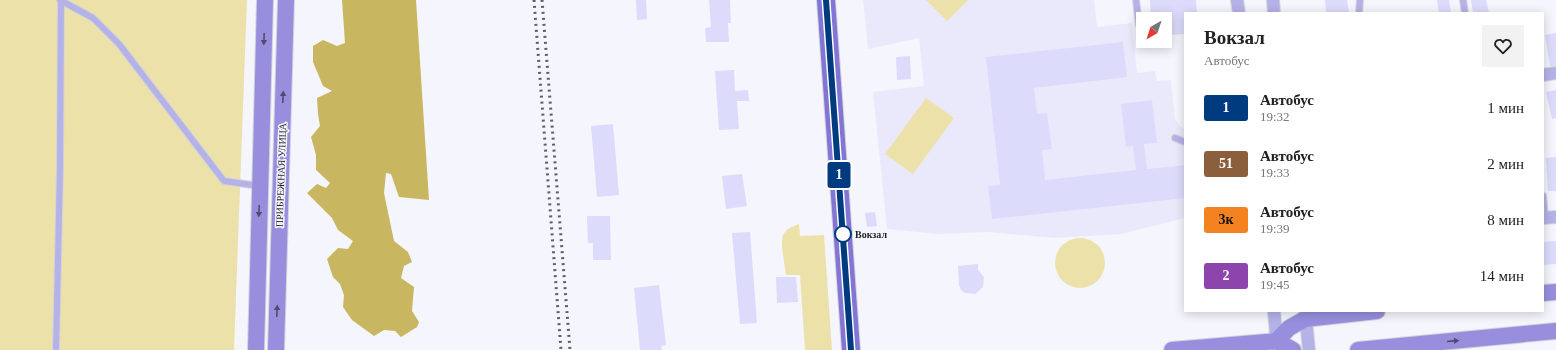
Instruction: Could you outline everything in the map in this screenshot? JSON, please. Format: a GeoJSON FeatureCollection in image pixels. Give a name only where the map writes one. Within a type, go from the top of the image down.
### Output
{"type":"FeatureCollection","features":[{"type":"Feature","properties":{"kind":"main road","name":"ПРИБРЕЖНАЯ УЛИЦА"},"geometry":{"type":"LineString","coordinates":[[256,350],[265,0]]}},
{"type":"Feature","properties":{"kind":"main road","name":"ПРИБРЕЖНАЯ УЛИЦА"},"geometry":{"type":"LineString","coordinates":[[276,350],[286,0]]}},
{"type":"Feature","properties":{"kind":"main road"},"geometry":{"type":"LineString","coordinates":[[826,0],[851,350]]}},
{"type":"Feature","properties":{"kind":"main road"},"geometry":{"type":"LineString","coordinates":[[1544,293],[1556,292]]}},
{"type":"Feature","properties":{"kind":"main road"},"geometry":{"type":"LineString","coordinates":[[1277,343],[1289,328],[1305,315],[1359,312]]}},
{"type":"Feature","properties":{"kind":"main road"},"geometry":{"type":"LineString","coordinates":[[1358,350],[1556,331]]}},
{"type":"Feature","properties":{"kind":"main road"},"geometry":{"type":"LineString","coordinates":[[1172,350],[1277,343],[1293,350]]}},
{"type":"Feature","properties":{"kind":"street"},"geometry":{"type":"LineString","coordinates":[[1237,0],[1239,12]]}},
{"type":"Feature","properties":{"kind":"street"},"geometry":{"type":"LineString","coordinates":[[1273,0],[1274,12]]}},
{"type":"Feature","properties":{"kind":"street"},"geometry":{"type":"LineString","coordinates":[[1544,75],[1556,74]]}},
{"type":"Feature","properties":{"kind":"street"},"geometry":{"type":"LineString","coordinates":[[1274,312],[1277,343]]}},
{"type":"Feature","properties":{"kind":"street"},"geometry":{"type":"LineString","coordinates":[[1305,315],[1309,350]]}},
{"type":"Feature","properties":{"kind":"lane"},"geometry":{"type":"LineString","coordinates":[[1136,0],[1137,12]]}},
{"type":"Feature","properties":{"kind":"lane"},"geometry":{"type":"LineString","coordinates":[[1359,12],[1360,0]]}},
{"type":"Feature","properties":{"kind":"lane"},"geometry":{"type":"LineString","coordinates":[[1463,0],[1465,12]]}},
{"type":"Feature","properties":{"kind":"lane"},"geometry":{"type":"LineString","coordinates":[[56,350],[60,176],[61,1],[93,18],[119,44],[224,180],[260,186]]}},
{"type":"Feature","properties":{"kind":"lane"},"geometry":{"type":"LineString","coordinates":[[1175,138],[1184,142]]}},
{"type":"Feature","properties":{"kind":"lane"},"geometry":{"type":"LineString","coordinates":[[1544,200],[1548,218]]}},
{"type":"Feature","properties":{"kind":"shaded area"},"geometry":{"type":"Polygon","coordinates":[[[0,0],[247,0],[234,350],[0,350],[0,0]]]}},
{"type":"Feature","properties":{"kind":"shaded area"},"geometry":{"type":"Polygon","coordinates":[[[342,0],[416,0],[429,200],[399,197],[391,174],[386,173],[384,193],[394,241],[408,252],[412,262],[404,266],[401,278],[414,287],[412,311],[419,322],[417,327],[401,337],[395,331],[384,330],[374,336],[352,320],[343,307],[344,295],[340,284],[333,277],[327,259],[338,248],[348,249],[353,241],[338,230],[332,218],[307,193],[317,184],[326,188],[330,183],[316,170],[316,155],[311,137],[320,126],[317,98],[332,91],[323,86],[313,62],[313,46],[323,40],[337,46],[345,43],[342,0]]]}},
{"type":"Feature","properties":{"kind":"shaded area"},"geometry":{"type":"Polygon","coordinates":[[[863,0],[1094,0],[1097,27],[1132,23],[1137,73],[1155,71],[1157,81],[1171,80],[1175,119],[1180,126],[1184,128],[1184,218],[1121,234],[1055,238],[987,232],[939,234],[887,229],[873,92],[924,86],[919,38],[868,49],[863,0]]]}},
{"type":"Feature","properties":{"kind":"shaded area"},"geometry":{"type":"Polygon","coordinates":[[[926,0],[968,0],[947,21],[926,0]]]}},
{"type":"Feature","properties":{"kind":"shaded area"},"geometry":{"type":"Polygon","coordinates":[[[926,98],[954,118],[913,174],[885,154],[926,98]]]}},
{"type":"Feature","properties":{"kind":"shaded area"},"geometry":{"type":"Polygon","coordinates":[[[799,224],[800,236],[824,235],[832,350],[805,350],[800,275],[786,275],[782,244],[784,233],[790,228],[799,224]]]}},
{"type":"Feature","properties":{"kind":"shaded area"},"geometry":{"type":"Polygon","coordinates":[[[1085,238],[1090,239],[1098,245],[1104,253],[1104,273],[1098,281],[1090,287],[1075,288],[1070,287],[1062,281],[1056,273],[1055,258],[1056,253],[1062,245],[1070,239],[1085,238]]]}},
{"type":"Feature","properties":{"kind":"building"},"geometry":{"type":"Polygon","coordinates":[[[636,0],[646,0],[647,19],[637,20],[636,0]]]}},
{"type":"Feature","properties":{"kind":"building"},"geometry":{"type":"Polygon","coordinates":[[[709,0],[730,0],[731,23],[728,23],[729,42],[706,42],[705,28],[711,27],[709,0]]]}},
{"type":"Feature","properties":{"kind":"building"},"geometry":{"type":"Polygon","coordinates":[[[1150,0],[1196,0],[1197,12],[1184,12],[1184,34],[1172,35],[1172,12],[1151,12],[1150,0]]]}},
{"type":"Feature","properties":{"kind":"building"},"geometry":{"type":"Polygon","coordinates":[[[1325,0],[1347,0],[1349,12],[1326,12],[1325,0]]]}},
{"type":"Feature","properties":{"kind":"building"},"geometry":{"type":"Polygon","coordinates":[[[1437,0],[1449,0],[1451,12],[1439,12],[1437,0]]]}},
{"type":"Feature","properties":{"kind":"building"},"geometry":{"type":"Polygon","coordinates":[[[1471,0],[1486,0],[1489,12],[1473,12],[1471,0]]]}},
{"type":"Feature","properties":{"kind":"building"},"geometry":{"type":"Polygon","coordinates":[[[1556,33],[1556,66],[1550,66],[1545,35],[1556,33]]]}},
{"type":"Feature","properties":{"kind":"building"},"geometry":{"type":"Polygon","coordinates":[[[1123,42],[1127,77],[1034,88],[1037,114],[1047,113],[1052,149],[1042,150],[1045,180],[1136,170],[1133,146],[1126,147],[1121,104],[1152,100],[1157,143],[1144,144],[1147,169],[1184,165],[1184,198],[992,219],[988,186],[1000,185],[986,57],[1123,42]]]}},
{"type":"Feature","properties":{"kind":"building"},"geometry":{"type":"Polygon","coordinates":[[[910,56],[911,79],[897,80],[896,57],[910,56]]]}},
{"type":"Feature","properties":{"kind":"building"},"geometry":{"type":"Polygon","coordinates":[[[734,70],[735,91],[748,90],[749,101],[737,101],[739,129],[719,130],[715,71],[734,70]]]}},
{"type":"Feature","properties":{"kind":"building"},"geometry":{"type":"Polygon","coordinates":[[[1556,90],[1556,118],[1552,119],[1546,92],[1556,90]]]}},
{"type":"Feature","properties":{"kind":"building"},"geometry":{"type":"Polygon","coordinates":[[[613,124],[619,195],[597,197],[591,126],[613,124]]]}},
{"type":"Feature","properties":{"kind":"building"},"geometry":{"type":"Polygon","coordinates":[[[1556,157],[1556,191],[1548,191],[1546,158],[1556,157]]]}},
{"type":"Feature","properties":{"kind":"building"},"geometry":{"type":"Polygon","coordinates":[[[742,174],[747,206],[726,209],[722,176],[742,174]]]}},
{"type":"Feature","properties":{"kind":"building"},"geometry":{"type":"Polygon","coordinates":[[[875,212],[877,226],[867,227],[865,213],[875,212]]]}},
{"type":"Feature","properties":{"kind":"building"},"geometry":{"type":"Polygon","coordinates":[[[587,216],[610,216],[611,260],[593,260],[593,243],[588,243],[587,216]]]}},
{"type":"Feature","properties":{"kind":"building"},"geometry":{"type":"Polygon","coordinates":[[[750,232],[757,323],[740,324],[732,233],[750,232]]]}},
{"type":"Feature","properties":{"kind":"building"},"geometry":{"type":"Polygon","coordinates":[[[1556,241],[1556,264],[1544,265],[1544,242],[1556,241]]]}},
{"type":"Feature","properties":{"kind":"building"},"geometry":{"type":"Polygon","coordinates":[[[978,264],[978,270],[984,277],[983,287],[975,294],[965,293],[961,290],[959,285],[958,266],[978,264]]]}},
{"type":"Feature","properties":{"kind":"building"},"geometry":{"type":"Polygon","coordinates":[[[776,277],[796,277],[798,302],[777,303],[776,277]]]}},
{"type":"Feature","properties":{"kind":"building"},"geometry":{"type":"Polygon","coordinates":[[[659,285],[666,345],[661,346],[662,350],[640,350],[634,288],[659,285]]]}},
{"type":"Feature","properties":{"kind":"railway"},"geometry":{"type":"LineString","coordinates":[[534,0],[561,350]]}},
{"type":"Feature","properties":{"kind":"railway"},"geometry":{"type":"LineString","coordinates":[[542,0],[570,350]]}},
{"type":"Feature","properties":{"kind":"bus line","name":"1"},"geometry":{"type":"LineString","coordinates":[[826,0],[851,350]]}},
{"type":"Feature","properties":{"kind":"place","name":"Вокзал"},"geometry":{"type":"Point","coordinates":[843,234]}}]}
